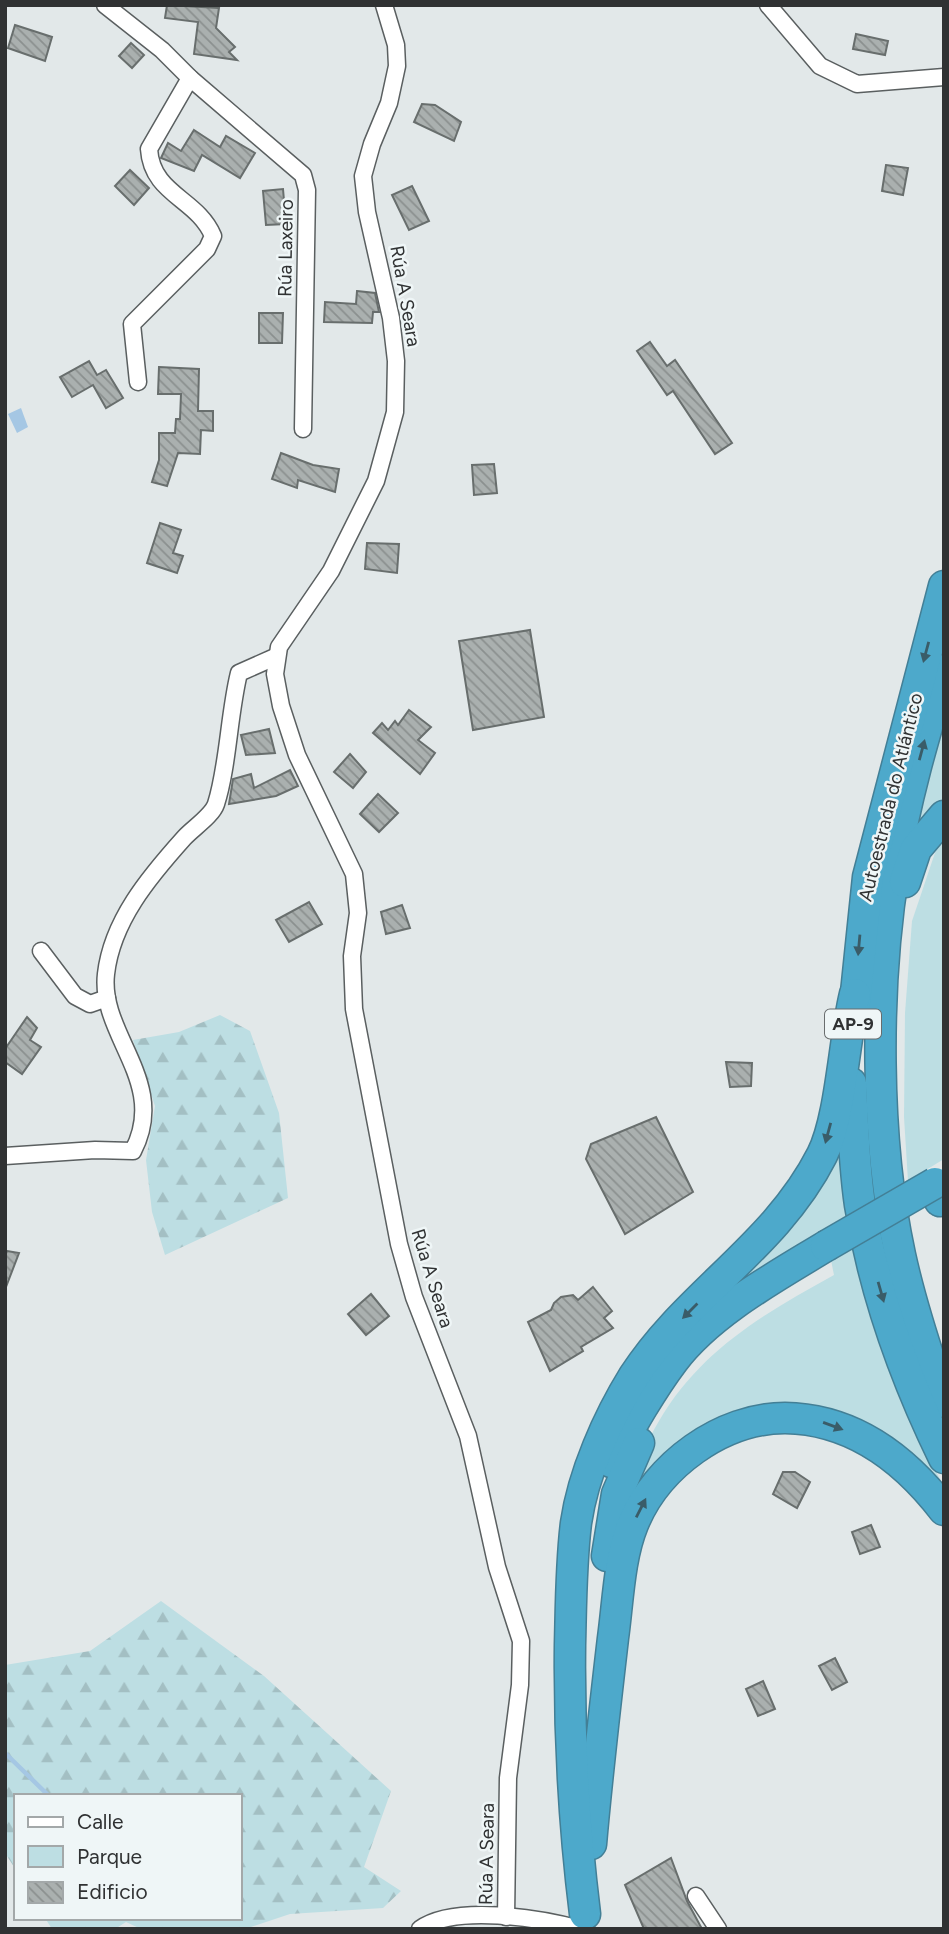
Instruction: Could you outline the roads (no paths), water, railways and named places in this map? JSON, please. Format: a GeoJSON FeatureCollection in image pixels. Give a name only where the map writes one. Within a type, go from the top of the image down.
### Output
{"type":"FeatureCollection","features":[{"type":"Feature","properties":{"kind":"highway","name":"Autoestrada do Atlántico"},"geometry":{"type":"LineString","coordinates":[[944,586],[868,877],[855,994],[851,1079],[860,1206],[881,1293],[908,1373],[944,1458]]}},
{"type":"Feature","properties":{"kind":"highway","name":"Autoestrada do Atlántico"},"geometry":{"type":"LineString","coordinates":[[944,670],[904,815],[888,913],[882,1048],[889,1185],[900,1254],[944,1402]]}},
{"type":"Feature","properties":{"kind":"highway"},"geometry":{"type":"LineString","coordinates":[[888,913],[905,881],[916,849],[944,816]]}},
{"type":"Feature","properties":{"kind":"highway"},"geometry":{"type":"LineString","coordinates":[[583,1924],[573,1804],[570,1701],[576,1522],[587,1482],[617,1406],[635,1375],[662,1339],[777,1225],[823,1153],[833,1116],[855,994]]}},
{"type":"Feature","properties":{"kind":"highway"},"geometry":{"type":"LineString","coordinates":[[579,1854],[584,1582],[607,1469],[674,1360],[715,1320],[757,1288],[828,1254],[941,1190]]}},
{"type":"Feature","properties":{"kind":"highway"},"geometry":{"type":"LineString","coordinates":[[597,1773],[600,1648],[606,1564],[617,1494],[641,1438],[663,1398],[687,1367],[761,1302],[828,1254]]}},
{"type":"Feature","properties":{"kind":"highway"},"geometry":{"type":"LineString","coordinates":[[583,1924],[597,1773],[619,1589],[632,1527],[656,1483],[680,1460],[707,1441],[759,1418],[813,1419],[873,1441],[909,1468],[944,1510]]}},
{"type":"Feature","properties":{"kind":"street","name":"Rúa Laxeiro"},"geometry":{"type":"LineString","coordinates":[[105,5],[162,50],[190,78],[303,175],[307,190],[303,429]]}},
{"type":"Feature","properties":{"kind":"street","name":"Rúa A Seara"},"geometry":{"type":"LineString","coordinates":[[384,5],[396,45],[397,66],[389,103],[372,144],[363,176],[367,212],[391,318],[396,361],[395,412],[386,454],[364,508],[331,571],[289,631],[275,657],[281,706],[297,755],[354,874],[358,913],[352,956],[354,1009],[399,1244],[414,1297],[468,1436],[497,1567],[521,1642],[520,1685],[508,1778],[506,1917]]}},
{"type":"Feature","properties":{"kind":"street"},"geometry":{"type":"LineString","coordinates":[[768,5],[820,66],[857,84],[944,77]]}},
{"type":"Feature","properties":{"kind":"street"},"geometry":{"type":"LineString","coordinates":[[138,382],[132,324],[207,249],[213,236],[207,222],[155,176],[150,162],[149,149],[190,78]]}},
{"type":"Feature","properties":{"kind":"street"},"geometry":{"type":"LineString","coordinates":[[5,1156],[95,1150],[133,1151],[142,1134],[144,1099],[107,998],[105,977],[111,944],[138,893],[216,806],[239,673],[275,657]]}},
{"type":"Feature","properties":{"kind":"street"},"geometry":{"type":"LineString","coordinates":[[41,951],[75,996],[90,1004],[107,998]]}},
{"type":"Feature","properties":{"kind":"street"},"geometry":{"type":"LineString","coordinates":[[696,1896],[718,1929]]}},
{"type":"Feature","properties":{"kind":"street"},"geometry":{"type":"LineString","coordinates":[[420,1929],[431,1921],[458,1917],[506,1917],[583,1924]]}},
{"type":"Feature","properties":{"kind":"waterway"},"geometry":{"type":"LineString","coordinates":[[5,1753],[47,1794]]}}]}
